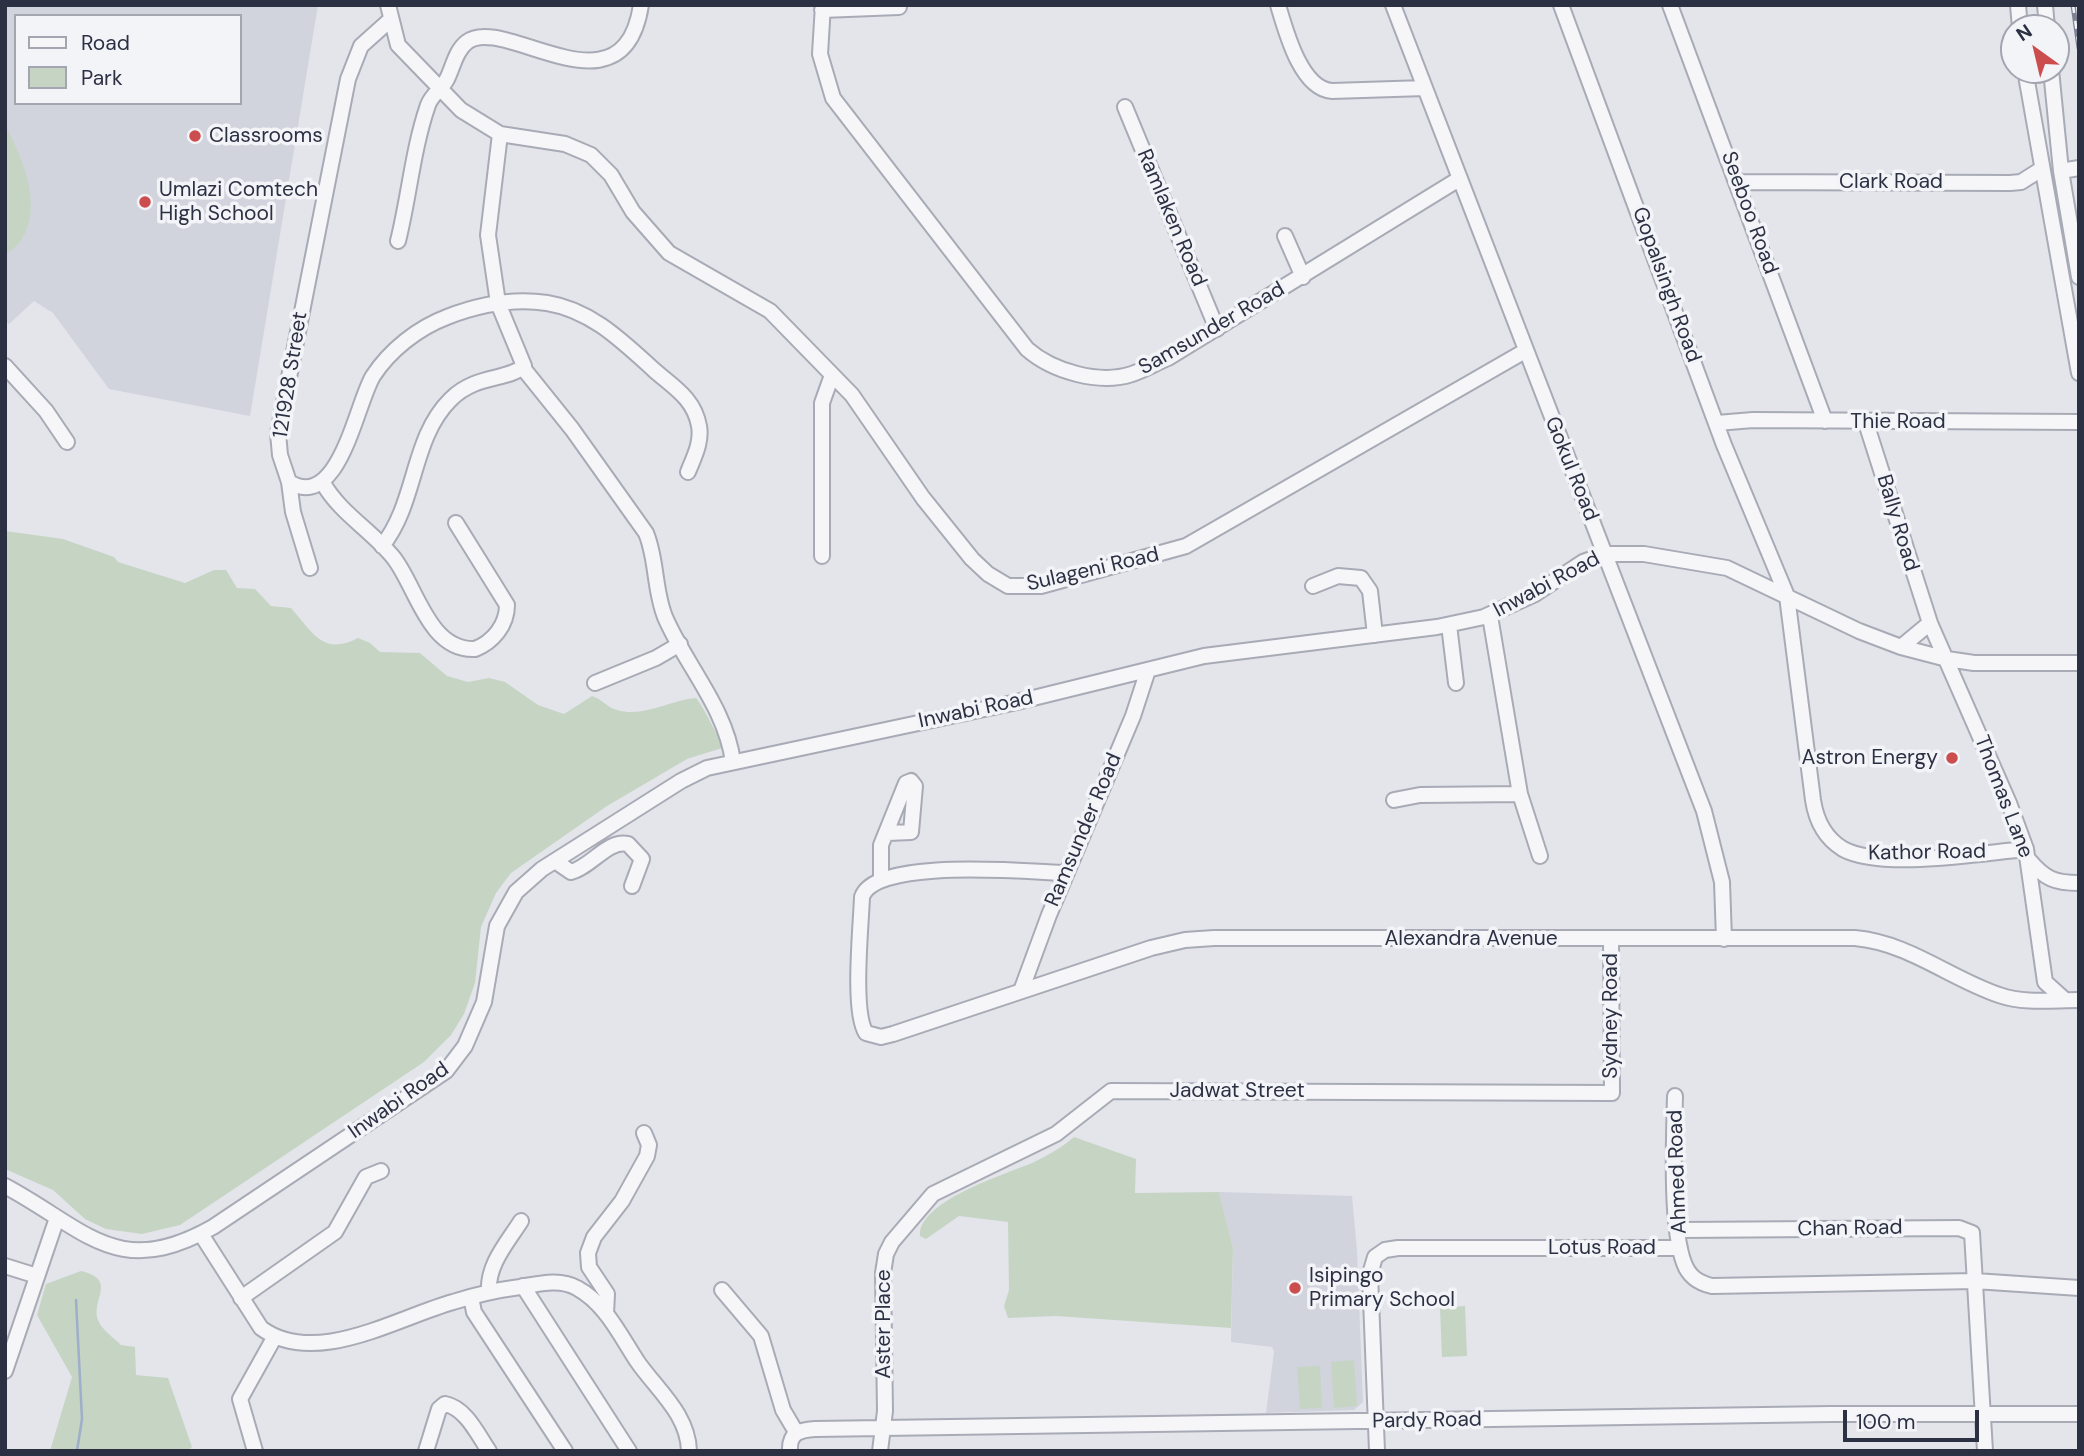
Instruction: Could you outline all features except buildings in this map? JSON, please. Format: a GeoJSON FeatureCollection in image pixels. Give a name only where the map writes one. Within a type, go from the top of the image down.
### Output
{"type":"FeatureCollection","features":[{"type":"Feature","properties":{"kind":"street"},"geometry":{"type":"LineString","coordinates":[[398,241],[428,105],[439,91],[460,50],[471,39],[506,40],[561,58],[596,58],[613,54],[626,44],[633,35],[641,5]]}},
{"type":"Feature","properties":{"kind":"street"},"geometry":{"type":"LineString","coordinates":[[1278,5],[1308,79],[1318,88],[1332,91],[1424,88]]}},
{"type":"Feature","properties":{"kind":"street","name":"Gokul Road"},"geometry":{"type":"LineString","coordinates":[[1393,5],[1525,351],[1658,685],[1710,829],[1722,882],[1724,939]]}},
{"type":"Feature","properties":{"kind":"street","name":"Gopalsingh Road"},"geometry":{"type":"LineString","coordinates":[[1561,5],[1717,423],[1787,596]]}},
{"type":"Feature","properties":{"kind":"street","name":"Seeboo Road"},"geometry":{"type":"LineString","coordinates":[[1671,5],[1825,421]]}},
{"type":"Feature","properties":{"kind":"street"},"geometry":{"type":"LineString","coordinates":[[823,8],[899,7]]}},
{"type":"Feature","properties":{"kind":"street","name":"Samsunder Road"},"geometry":{"type":"LineString","coordinates":[[823,8],[820,54],[826,79],[842,110],[1027,349],[1040,359],[1076,373],[1130,375],[1168,358],[1459,179]]}},
{"type":"Feature","properties":{"kind":"street"},"geometry":{"type":"LineString","coordinates":[[389,13],[398,46],[439,91],[479,122],[500,134],[488,235],[498,303],[524,363],[523,368],[572,429],[646,533],[652,546],[662,607],[723,724],[733,762]]}},
{"type":"Feature","properties":{"kind":"street","name":"121928 Street"},"geometry":{"type":"LineString","coordinates":[[310,568],[293,512],[289,482],[280,455],[278,433],[345,93],[354,59],[361,46],[389,13]]}},
{"type":"Feature","properties":{"kind":"street"},"geometry":{"type":"LineString","coordinates":[[2027,84],[2040,170],[2079,373]]}},
{"type":"Feature","properties":{"kind":"street"},"geometry":{"type":"LineString","coordinates":[[2052,84],[2062,178],[2079,276]]}},
{"type":"Feature","properties":{"kind":"street","name":"Ramlaken Road"},"geometry":{"type":"LineString","coordinates":[[1125,107],[1217,329]]}},
{"type":"Feature","properties":{"kind":"street","name":"Sulageni Road"},"geometry":{"type":"LineString","coordinates":[[500,134],[565,144],[591,155],[611,176],[633,212],[669,253],[770,311],[852,395],[923,498],[972,559],[988,574],[1008,586],[1023,588],[1087,575],[1186,547],[1525,351]]}},
{"type":"Feature","properties":{"kind":"street"},"geometry":{"type":"LineString","coordinates":[[2062,178],[2079,168]]}},
{"type":"Feature","properties":{"kind":"street","name":"Clark Road"},"geometry":{"type":"LineString","coordinates":[[1738,182],[2011,183],[2021,181],[2040,170]]}},
{"type":"Feature","properties":{"kind":"street"},"geometry":{"type":"LineString","coordinates":[[2062,178],[2079,182]]}},
{"type":"Feature","properties":{"kind":"street"},"geometry":{"type":"LineString","coordinates":[[1285,236],[1303,276]]}},
{"type":"Feature","properties":{"kind":"street"},"geometry":{"type":"LineString","coordinates":[[289,482],[306,487],[323,483],[341,455],[366,389],[382,364],[421,331],[444,318],[498,303],[547,303],[583,316],[619,338],[680,389],[695,412],[700,438],[688,472]]}},
{"type":"Feature","properties":{"kind":"street"},"geometry":{"type":"LineString","coordinates":[[5,366],[46,411],[67,442]]}},
{"type":"Feature","properties":{"kind":"street"},"geometry":{"type":"LineString","coordinates":[[382,546],[400,510],[431,426],[443,408],[471,384],[523,368]]}},
{"type":"Feature","properties":{"kind":"street"},"geometry":{"type":"LineString","coordinates":[[822,556],[822,403],[832,374]]}},
{"type":"Feature","properties":{"kind":"street","name":"Thie Road"},"geometry":{"type":"LineString","coordinates":[[1717,423],[2079,422]]}},
{"type":"Feature","properties":{"kind":"street","name":"Bally Road"},"geometry":{"type":"LineString","coordinates":[[1866,423],[1930,623],[1947,659]]}},
{"type":"Feature","properties":{"kind":"street"},"geometry":{"type":"LineString","coordinates":[[323,483],[335,502],[395,559],[414,596],[436,628],[458,646],[475,649],[494,637],[507,616],[507,605],[456,523]]}},
{"type":"Feature","properties":{"kind":"street","name":"Inwabi Road"},"geometry":{"type":"LineString","coordinates":[[5,1186],[90,1237],[128,1250],[181,1245],[201,1234],[432,1082],[456,1061],[484,1002],[491,944],[505,905],[527,880],[694,774],[733,762],[1017,702],[1236,651],[1449,625],[1490,616],[1551,584],[1583,562],[1605,554],[1644,554],[1712,564],[1767,586],[1859,631],[1901,647],[1947,659],[1974,663],[2079,663]]}},
{"type":"Feature","properties":{"kind":"street"},"geometry":{"type":"LineString","coordinates":[[1767,586],[1773,564]]}},
{"type":"Feature","properties":{"kind":"street"},"geometry":{"type":"LineString","coordinates":[[1313,586],[1338,576],[1361,578],[1370,591],[1375,635]]}},
{"type":"Feature","properties":{"kind":"street","name":"Kathor Road"},"geometry":{"type":"LineString","coordinates":[[1787,596],[1813,800],[1819,823],[1830,839],[1851,852],[1871,858],[2027,854]]}},
{"type":"Feature","properties":{"kind":"street"},"geometry":{"type":"LineString","coordinates":[[1490,616],[1520,794],[1540,856]]}},
{"type":"Feature","properties":{"kind":"street"},"geometry":{"type":"LineString","coordinates":[[1901,647],[1930,623]]}},
{"type":"Feature","properties":{"kind":"street"},"geometry":{"type":"LineString","coordinates":[[1449,625],[1456,682]]}},
{"type":"Feature","properties":{"kind":"street"},"geometry":{"type":"LineString","coordinates":[[595,682],[656,658],[680,644]]}},
{"type":"Feature","properties":{"kind":"street","name":"Thomas Lane"},"geometry":{"type":"LineString","coordinates":[[1947,659],[2027,854],[2045,982]]}},
{"type":"Feature","properties":{"kind":"street","name":"Ramsunder Road"},"geometry":{"type":"LineString","coordinates":[[1021,991],[1066,873],[1133,716],[1148,670]]}},
{"type":"Feature","properties":{"kind":"street"},"geometry":{"type":"LineString","coordinates":[[1394,800],[1420,795],[1520,794]]}},
{"type":"Feature","properties":{"kind":"street"},"geometry":{"type":"LineString","coordinates":[[887,834],[881,845],[881,878],[943,869],[1066,873]]}},
{"type":"Feature","properties":{"kind":"street"},"geometry":{"type":"LineString","coordinates":[[555,861],[571,872],[582,869],[614,845],[628,844],[642,859],[632,886]]}},
{"type":"Feature","properties":{"kind":"street"},"geometry":{"type":"LineString","coordinates":[[2027,854],[2040,873],[2056,883],[2079,883]]}},
{"type":"Feature","properties":{"kind":"street","name":"Alexandra Avenue"},"geometry":{"type":"LineString","coordinates":[[881,878],[868,885],[862,897],[860,1019],[866,1033],[881,1037],[1185,940],[1837,937],[1882,942],[1936,963],[1999,995],[2017,999],[2072,1000]]}},
{"type":"Feature","properties":{"kind":"street"},"geometry":{"type":"LineString","coordinates":[[2034,905],[2045,890],[2056,883]]}},
{"type":"Feature","properties":{"kind":"street","name":"Sydney Road"},"geometry":{"type":"LineString","coordinates":[[1611,939],[1612,1093]]}},
{"type":"Feature","properties":{"kind":"street"},"geometry":{"type":"LineString","coordinates":[[2017,999],[2035,992],[2045,982],[2072,1000]]}},
{"type":"Feature","properties":{"kind":"street","name":"Jadwat Street"},"geometry":{"type":"LineString","coordinates":[[905,1224],[933,1194],[1043,1142],[1111,1091],[1612,1093]]}},
{"type":"Feature","properties":{"kind":"street","name":"Ahmed Road"},"geometry":{"type":"LineString","coordinates":[[1675,1096],[1681,1248]]}},
{"type":"Feature","properties":{"kind":"street"},"geometry":{"type":"LineString","coordinates":[[606,1314],[607,1294],[589,1267],[588,1253],[594,1237],[622,1201],[648,1156],[649,1145],[644,1133]]}},
{"type":"Feature","properties":{"kind":"street"},"geometry":{"type":"LineString","coordinates":[[241,1298],[335,1232],[366,1177],[381,1171]]}},
{"type":"Feature","properties":{"kind":"street"},"geometry":{"type":"LineString","coordinates":[[5,1371],[57,1218]]}},
{"type":"Feature","properties":{"kind":"street"},"geometry":{"type":"LineString","coordinates":[[489,1292],[488,1281],[494,1263],[521,1221]]}},
{"type":"Feature","properties":{"kind":"street","name":"Aster Place"},"geometry":{"type":"LineString","coordinates":[[880,1451],[885,1411],[884,1263],[892,1242],[905,1224]]}},
{"type":"Feature","properties":{"kind":"street","name":"Chan Road"},"geometry":{"type":"LineString","coordinates":[[1679,1230],[1965,1229],[1974,1237],[1984,1451]]}},
{"type":"Feature","properties":{"kind":"street"},"geometry":{"type":"LineString","coordinates":[[201,1234],[261,1328],[274,1338],[298,1344],[335,1342],[489,1292],[543,1283],[575,1286],[606,1314],[654,1386],[680,1415],[689,1437],[689,1451]]}},
{"type":"Feature","properties":{"kind":"street","name":"Lotus Road"},"geometry":{"type":"LineString","coordinates":[[1377,1451],[1370,1274],[1375,1256],[1385,1250],[1681,1248],[1684,1264],[1694,1278],[1712,1286],[1975,1281],[2079,1288]]}},
{"type":"Feature","properties":{"kind":"street"},"geometry":{"type":"LineString","coordinates":[[5,1266],[37,1276]]}},
{"type":"Feature","properties":{"kind":"street"},"geometry":{"type":"LineString","coordinates":[[523,1286],[629,1451]]}},
{"type":"Feature","properties":{"kind":"street"},"geometry":{"type":"LineString","coordinates":[[722,1290],[761,1336],[783,1410],[796,1432],[791,1437],[790,1451]]}},
{"type":"Feature","properties":{"kind":"street"},"geometry":{"type":"LineString","coordinates":[[471,1297],[474,1312],[565,1451]]}},
{"type":"Feature","properties":{"kind":"street"},"geometry":{"type":"LineString","coordinates":[[255,1451],[240,1399],[274,1338]]}},
{"type":"Feature","properties":{"kind":"street"},"geometry":{"type":"LineString","coordinates":[[426,1451],[439,1409],[446,1404],[454,1406],[465,1416],[489,1451]]}},
{"type":"Feature","properties":{"kind":"street","name":"Pardy Road"},"geometry":{"type":"LineString","coordinates":[[796,1432],[881,1428],[1377,1421],[2079,1414]]}},
{"type":"Feature","properties":{"kind":"shaded area","name":"Umlazi Comtech High School"},"geometry":{"type":"Polygon","coordinates":[[[5,5],[318,5],[250,416],[109,389],[53,313],[34,301],[9,324],[5,321],[5,5]]]}},
{"type":"Feature","properties":{"kind":"shaded area","name":"Isipingo Primary School"},"geometry":{"type":"Polygon","coordinates":[[[1219,1192],[1352,1196],[1363,1402],[1354,1410],[1266,1413],[1274,1352],[1272,1347],[1231,1342],[1233,1248],[1219,1192]]]}},
{"type":"Feature","properties":{"kind":"green space"},"geometry":{"type":"Polygon","coordinates":[[[5,125],[26,175],[31,212],[19,243],[5,255],[5,125]]]}},
{"type":"Feature","properties":{"kind":"green space"},"geometry":{"type":"Polygon","coordinates":[[[5,531],[63,539],[114,557],[118,562],[185,583],[214,570],[226,570],[237,588],[255,589],[271,606],[291,608],[313,633],[327,643],[346,643],[358,638],[370,643],[380,652],[420,653],[447,676],[468,682],[489,678],[505,682],[538,705],[564,714],[592,696],[614,709],[627,712],[696,698],[722,748],[687,759],[607,806],[511,873],[496,893],[481,927],[475,983],[464,1014],[451,1035],[424,1062],[180,1225],[142,1234],[106,1229],[85,1219],[53,1190],[5,1169],[5,531]]]}},
{"type":"Feature","properties":{"kind":"green space"},"geometry":{"type":"Polygon","coordinates":[[[1074,1137],[1136,1159],[1135,1193],[1219,1192],[1233,1248],[1231,1328],[1056,1316],[1008,1318],[1004,1306],[1009,1290],[1008,1222],[959,1216],[926,1239],[920,1236],[923,1223],[948,1200],[965,1190],[1038,1160],[1074,1137]]]}},
{"type":"Feature","properties":{"kind":"green space"},"geometry":{"type":"Polygon","coordinates":[[[81,1271],[92,1275],[101,1285],[97,1312],[102,1327],[121,1345],[135,1347],[136,1375],[168,1378],[192,1447],[187,1451],[50,1451],[72,1377],[37,1315],[46,1284],[81,1271]]]}},
{"type":"Feature","properties":{"kind":"green space"},"geometry":{"type":"Polygon","coordinates":[[[1465,1306],[1467,1356],[1442,1357],[1440,1308],[1465,1306]]]}},
{"type":"Feature","properties":{"kind":"green space"},"geometry":{"type":"Polygon","coordinates":[[[1354,1360],[1357,1406],[1334,1408],[1331,1362],[1354,1360]]]}},
{"type":"Feature","properties":{"kind":"green space"},"geometry":{"type":"Polygon","coordinates":[[[1320,1366],[1322,1408],[1300,1409],[1297,1367],[1320,1366]]]}},
{"type":"Feature","properties":{"kind":"waterway"},"geometry":{"type":"LineString","coordinates":[[76,1300],[82,1419],[77,1451]]}},
{"type":"Feature","properties":{"kind":"railway"},"geometry":{"type":"LineString","coordinates":[[2073,5],[2079,48]]}},
{"type":"Feature","properties":{"kind":"place","name":"Classrooms"},"geometry":{"type":"Point","coordinates":[195,136]}},
{"type":"Feature","properties":{"kind":"place","name":"Umlazi Comtech High School"},"geometry":{"type":"Point","coordinates":[145,202]}},
{"type":"Feature","properties":{"kind":"place","name":"Astron Energy"},"geometry":{"type":"Point","coordinates":[1952,758]}},
{"type":"Feature","properties":{"kind":"place","name":"Isipingo Primary School"},"geometry":{"type":"Point","coordinates":[1295,1288]}}]}
